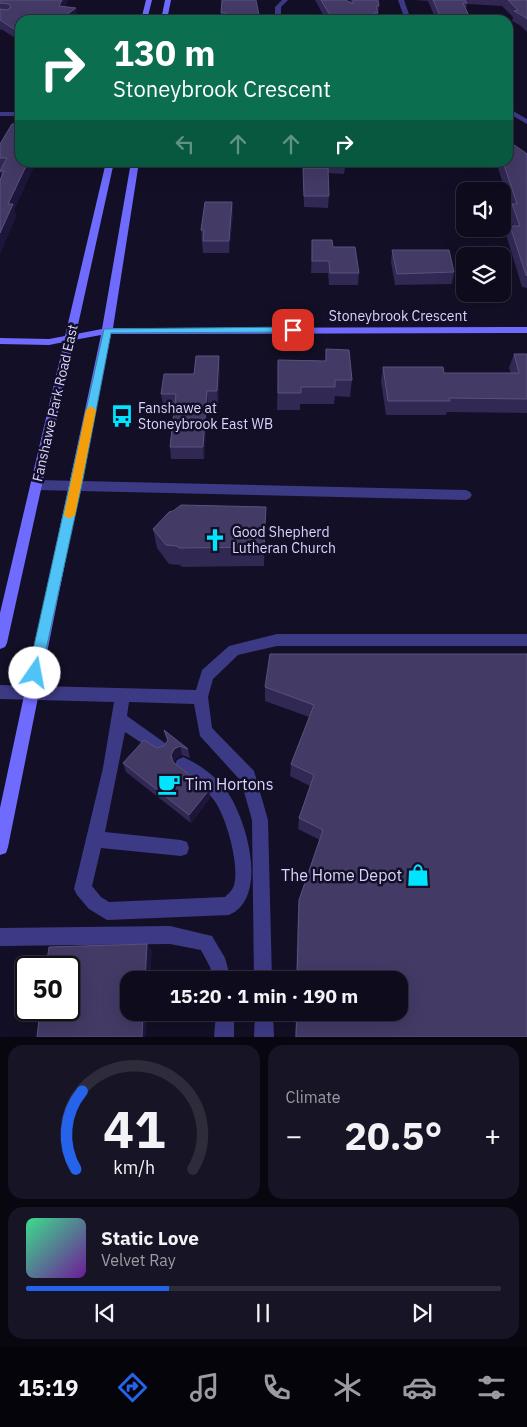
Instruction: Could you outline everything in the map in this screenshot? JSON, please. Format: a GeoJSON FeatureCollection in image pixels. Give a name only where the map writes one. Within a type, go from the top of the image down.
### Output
{"type":"FeatureCollection","features":[{"type":"Feature","properties":{"kind":"main road"},"geometry":{"type":"LineString","coordinates":[[145,15],[149,0]]}},
{"type":"Feature","properties":{"kind":"main road"},"geometry":{"type":"LineString","coordinates":[[165,15],[168,0]]}},
{"type":"Feature","properties":{"kind":"main road","name":"Fanshawe Park Road East"},"geometry":{"type":"LineString","coordinates":[[0,643],[109,167]]}},
{"type":"Feature","properties":{"kind":"main road"},"geometry":{"type":"LineString","coordinates":[[0,846],[107,331],[134,167]]}},
{"type":"Feature","properties":{"kind":"main road","name":"Stoneybrook Crescent"},"geometry":{"type":"LineString","coordinates":[[0,341],[42,342],[107,331],[527,330]]}},
{"type":"Feature","properties":{"kind":"street"},"geometry":{"type":"LineString","coordinates":[[278,15],[278,7],[285,0]]}},
{"type":"Feature","properties":{"kind":"street"},"geometry":{"type":"LineString","coordinates":[[401,0],[406,15]]}},
{"type":"Feature","properties":{"kind":"street"},"geometry":{"type":"LineString","coordinates":[[513,113],[527,122]]}},
{"type":"Feature","properties":{"kind":"street"},"geometry":{"type":"LineString","coordinates":[[0,114],[15,114]]}},
{"type":"Feature","properties":{"kind":"street"},"geometry":{"type":"LineString","coordinates":[[36,485],[76,484],[466,495]]}},
{"type":"Feature","properties":{"kind":"street"},"geometry":{"type":"LineString","coordinates":[[263,971],[260,820],[248,776],[205,731],[200,697],[207,676],[234,650],[277,640],[527,640]]}},
{"type":"Feature","properties":{"kind":"street"},"geometry":{"type":"LineString","coordinates":[[0,692],[200,697]]}},
{"type":"Feature","properties":{"kind":"street"},"geometry":{"type":"LineString","coordinates":[[122,694],[119,719],[95,839],[82,889],[95,903],[107,912],[229,906],[237,898],[244,883],[242,853],[222,797],[210,784],[183,765]]}},
{"type":"Feature","properties":{"kind":"street"},"geometry":{"type":"LineString","coordinates":[[119,719],[160,748]]}},
{"type":"Feature","properties":{"kind":"street"},"geometry":{"type":"LineString","coordinates":[[95,839],[181,848]]}},
{"type":"Feature","properties":{"kind":"street"},"geometry":{"type":"LineString","coordinates":[[0,937],[170,935],[188,937],[206,942],[219,964],[220,971]]}},
{"type":"Feature","properties":{"kind":"street"},"geometry":{"type":"LineString","coordinates":[[224,1021],[224,1037]]}},
{"type":"Feature","properties":{"kind":"street"},"geometry":{"type":"LineString","coordinates":[[264,1021],[264,1037]]}},
{"type":"Feature","properties":{"kind":"building"},"geometry":{"type":"Polygon","coordinates":[[[0,0],[62,0],[59,6],[76,8],[66,15],[15,15],[15,30],[0,20],[0,9],[7,10],[11,7],[9,4],[0,3],[0,0]]]}},
{"type":"Feature","properties":{"kind":"building"},"geometry":{"type":"Polygon","coordinates":[[[222,0],[256,0],[259,15],[225,15],[225,13],[221,13],[222,0]]]}},
{"type":"Feature","properties":{"kind":"building"},"geometry":{"type":"Polygon","coordinates":[[[321,0],[346,0],[353,4],[353,0],[378,0],[379,6],[376,6],[378,13],[374,13],[375,15],[330,15],[321,0]]]}},
{"type":"Feature","properties":{"kind":"building"},"geometry":{"type":"Polygon","coordinates":[[[433,0],[465,0],[467,3],[463,3],[469,15],[440,15],[433,0]]]}},
{"type":"Feature","properties":{"kind":"building"},"geometry":{"type":"Polygon","coordinates":[[[508,0],[527,0],[527,19],[514,11],[518,10],[508,0]]]}},
{"type":"Feature","properties":{"kind":"building"},"geometry":{"type":"Polygon","coordinates":[[[12,124],[15,124],[15,167],[26,167],[8,204],[13,204],[0,233],[0,180],[4,171],[0,171],[7,158],[0,158],[0,144],[12,124]]]}},
{"type":"Feature","properties":{"kind":"building"},"geometry":{"type":"Polygon","coordinates":[[[513,144],[526,153],[527,156],[527,276],[511,229],[511,226],[520,226],[512,204],[517,204],[505,167],[513,167],[513,144]]]}},
{"type":"Feature","properties":{"kind":"building"},"geometry":{"type":"Polygon","coordinates":[[[303,168],[328,168],[329,196],[304,196],[303,168]]]}},
{"type":"Feature","properties":{"kind":"building"},"geometry":{"type":"Polygon","coordinates":[[[205,202],[232,202],[229,241],[203,241],[204,230],[201,230],[205,202]]]}},
{"type":"Feature","properties":{"kind":"building"},"geometry":{"type":"Polygon","coordinates":[[[312,240],[332,240],[333,247],[355,247],[359,273],[330,273],[329,261],[312,261],[312,240]]]}},
{"type":"Feature","properties":{"kind":"building"},"geometry":{"type":"Polygon","coordinates":[[[392,250],[449,250],[454,272],[397,274],[392,250]]]}},
{"type":"Feature","properties":{"kind":"building"},"geometry":{"type":"Polygon","coordinates":[[[326,349],[349,350],[352,380],[335,380],[335,387],[301,387],[301,393],[278,393],[278,360],[326,361],[326,349]]]}},
{"type":"Feature","properties":{"kind":"building"},"geometry":{"type":"Polygon","coordinates":[[[514,354],[527,354],[527,399],[449,398],[450,401],[388,401],[383,367],[443,367],[444,373],[519,373],[514,354]]]}},
{"type":"Feature","properties":{"kind":"building"},"geometry":{"type":"Polygon","coordinates":[[[196,356],[219,356],[217,391],[207,391],[203,447],[170,447],[176,394],[161,394],[164,374],[194,374],[196,356]]]}},
{"type":"Feature","properties":{"kind":"building"},"geometry":{"type":"Polygon","coordinates":[[[181,505],[266,507],[264,547],[179,548],[166,545],[153,529],[169,512],[181,505]]]}},
{"type":"Feature","properties":{"kind":"building","name":"The Home Depot"},"geometry":{"type":"Polygon","coordinates":[[[270,654],[527,654],[527,1037],[296,1037],[297,1021],[408,1021],[408,971],[297,971],[299,900],[323,830],[299,818],[314,775],[291,764],[314,705],[265,687],[270,654]]]}},
{"type":"Feature","properties":{"kind":"building","name":"Tim Hortons"},"geometry":{"type":"Polygon","coordinates":[[[164,730],[188,749],[180,746],[174,749],[171,755],[173,762],[209,790],[189,815],[123,763],[144,740],[157,748],[164,746],[168,740],[164,730]]]}},
{"type":"Feature","properties":{"kind":"building"},"geometry":{"type":"Polygon","coordinates":[[[147,944],[146,971],[120,971],[120,1021],[143,1021],[142,1037],[37,1037],[39,1021],[80,1021],[80,956],[48,956],[49,947],[147,944]]]}},
{"type":"Feature","properties":{"kind":"slow traffic"},"geometry":{"type":"LineString","coordinates":[[69,515],[91,410]]}},
{"type":"Feature","properties":{"kind":"place","name":"Fanshawe at Stoneybrook East WB"},"geometry":{"type":"Point","coordinates":[122,416]}},
{"type":"Feature","properties":{"kind":"place","name":"Good Shepherd Lutheran Church"},"geometry":{"type":"Point","coordinates":[215,540]}},
{"type":"Feature","properties":{"kind":"place","name":"Tim Hortons"},"geometry":{"type":"Point","coordinates":[169,784]}},
{"type":"Feature","properties":{"kind":"place","name":"The Home Depot"},"geometry":{"type":"Point","coordinates":[418,875]}},
{"type":"Feature","properties":{"kind":"route"},"geometry":{"type":"LineString","coordinates":[[35,673],[107,331],[293,330]]}}]}
